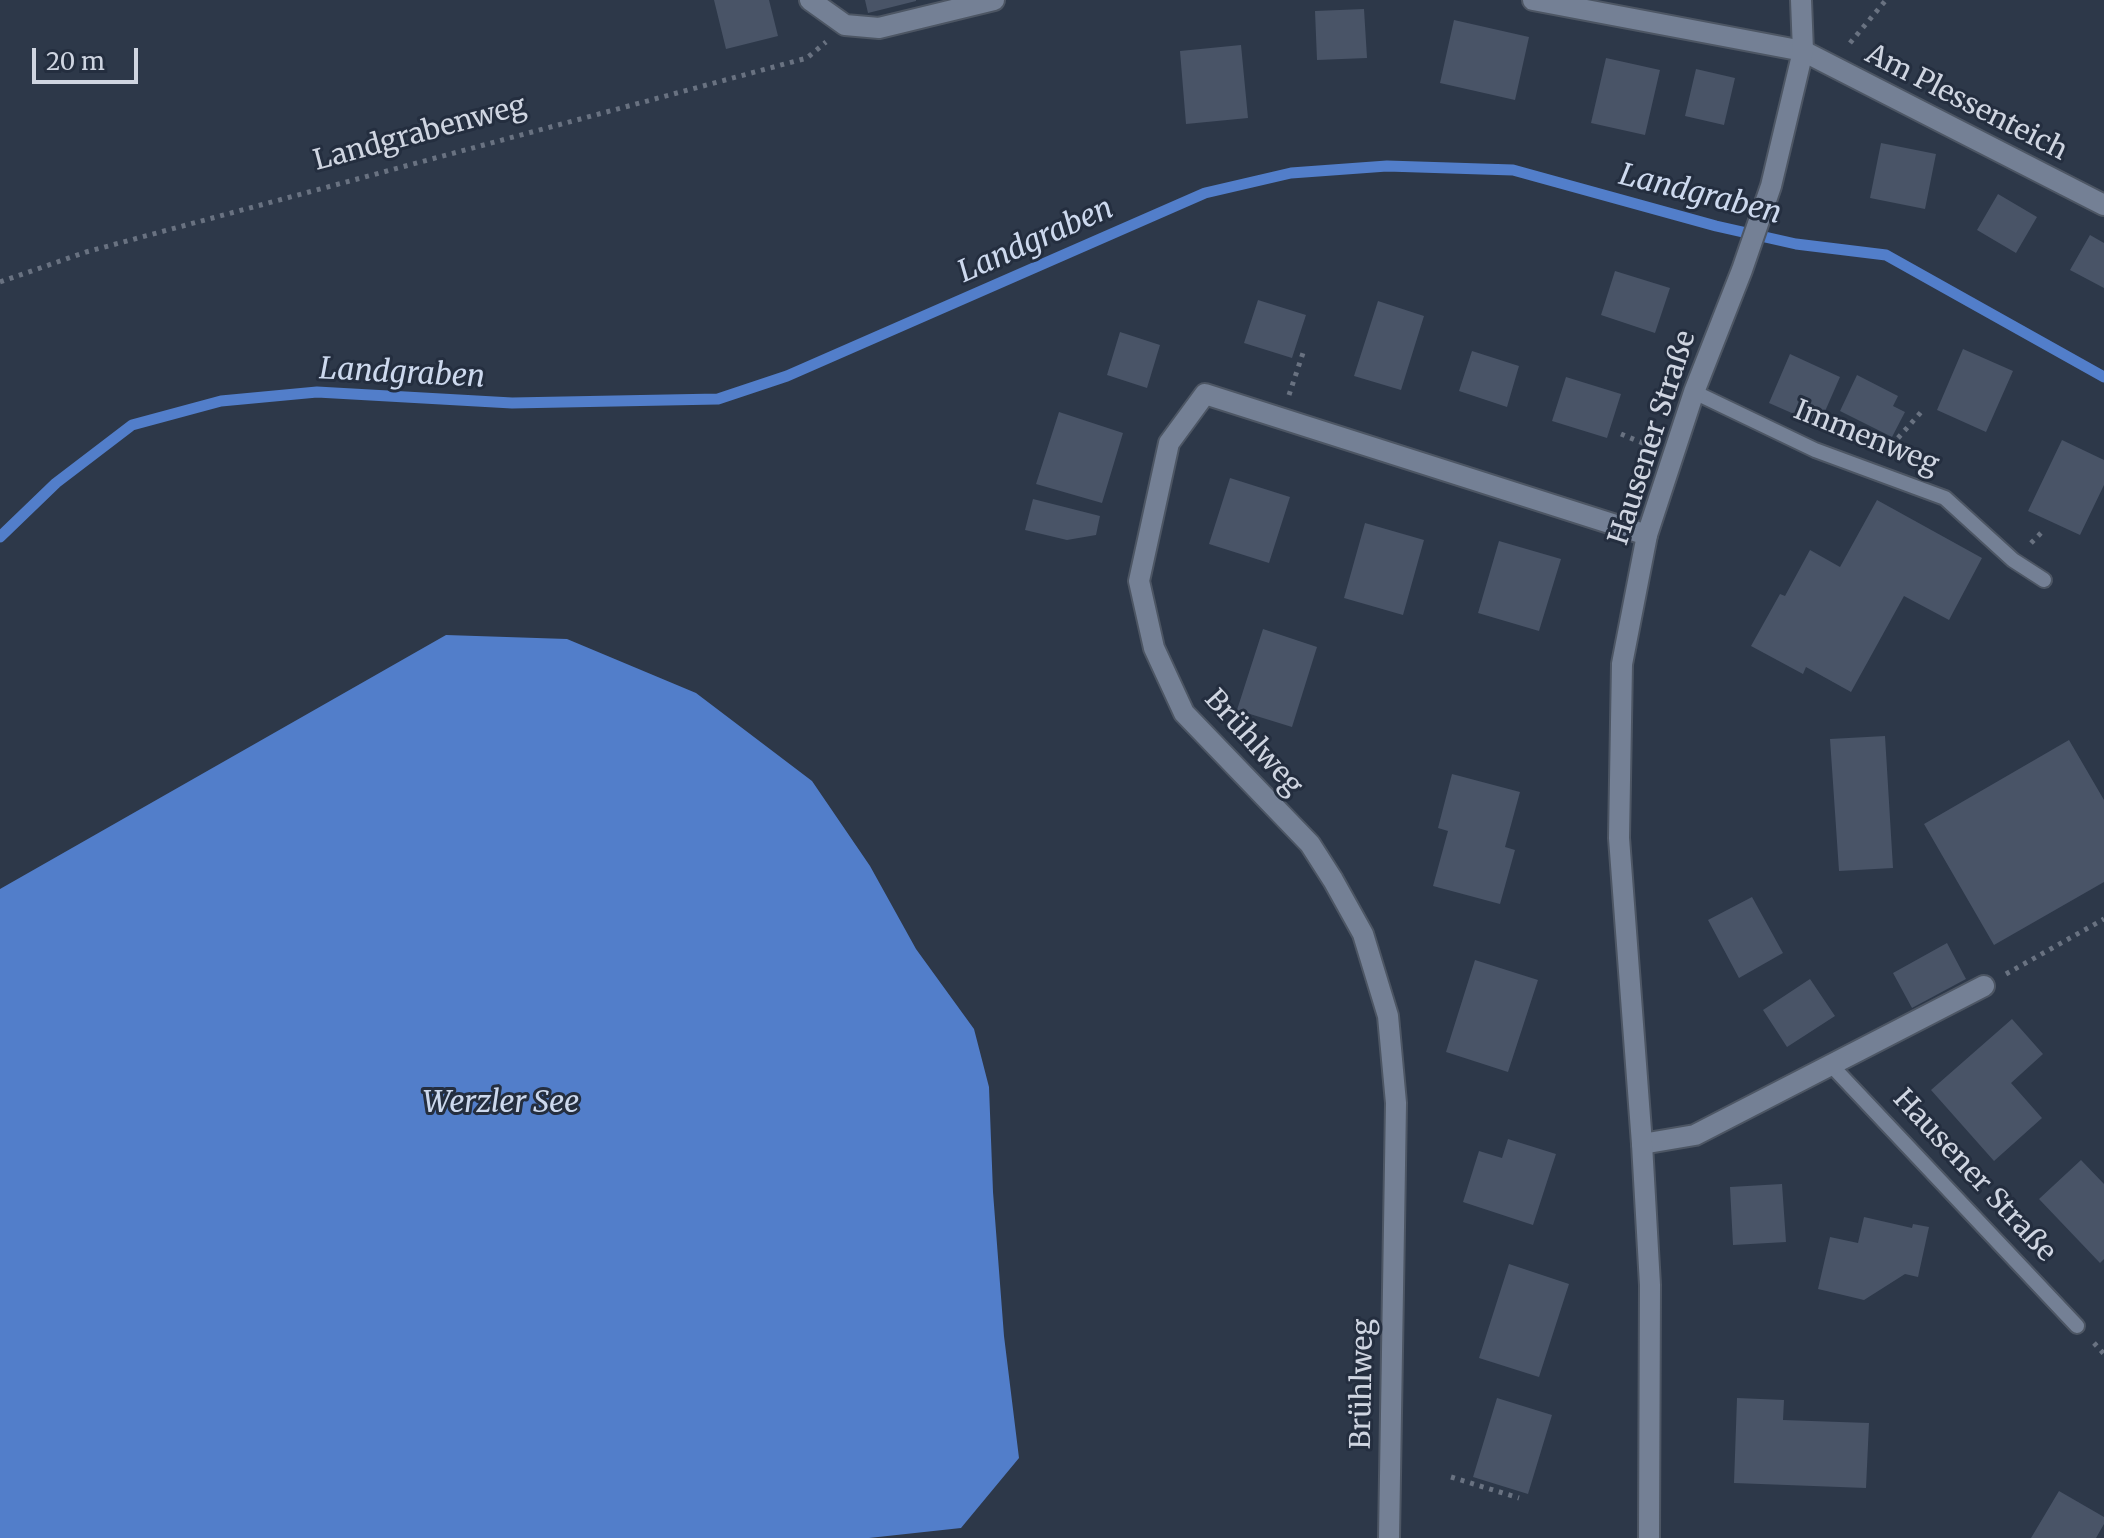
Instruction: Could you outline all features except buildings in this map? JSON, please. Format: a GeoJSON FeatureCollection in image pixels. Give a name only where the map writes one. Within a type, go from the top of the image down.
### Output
{"type":"FeatureCollection","features":[{"type":"Feature","properties":{"kind":"street"},"geometry":{"type":"LineString","coordinates":[[810,0],[845,25],[879,28],[994,0]]}},
{"type":"Feature","properties":{"kind":"street"},"geometry":{"type":"LineString","coordinates":[[1533,0],[1803,51]]}},
{"type":"Feature","properties":{"kind":"street","name":"Hausener Straße"},"geometry":{"type":"LineString","coordinates":[[1649,1538],[1650,1285],[1619,838],[1622,664],[1647,535],[1694,392],[1771,186],[1803,51],[1801,0]]}},
{"type":"Feature","properties":{"kind":"street","name":"Am Plessenteich"},"geometry":{"type":"LineString","coordinates":[[1803,51],[2104,205]]}},
{"type":"Feature","properties":{"kind":"street","name":"Brühlweg"},"geometry":{"type":"LineString","coordinates":[[1389,1538],[1396,1103],[1388,1016],[1363,934],[1333,880],[1310,844],[1184,713],[1154,648],[1139,581],[1169,443],[1205,394],[1647,535]]}},
{"type":"Feature","properties":{"kind":"street"},"geometry":{"type":"LineString","coordinates":[[1642,1144],[1695,1135],[1984,986]]}},
{"type":"Feature","properties":{"kind":"street","name":"Hausener Straße"},"geometry":{"type":"LineString","coordinates":[[1640,1538],[1650,1460]]}},
{"type":"Feature","properties":{"kind":"lane","name":"Immenweg"},"geometry":{"type":"LineString","coordinates":[[1694,392],[1815,450],[1945,498],[2013,560],[2044,580]]}},
{"type":"Feature","properties":{"kind":"lane","name":"Hausener Straße"},"geometry":{"type":"LineString","coordinates":[[1831,1065],[2077,1326]]}},
{"type":"Feature","properties":{"kind":"path"},"geometry":{"type":"LineString","coordinates":[[1832,66],[1886,0]]}},
{"type":"Feature","properties":{"kind":"path","name":"Landgrabenweg"},"geometry":{"type":"LineString","coordinates":[[0,282],[86,252],[807,58],[845,25]]}},
{"type":"Feature","properties":{"kind":"path"},"geometry":{"type":"LineString","coordinates":[[1281,419],[1304,350]]}},
{"type":"Feature","properties":{"kind":"path"},"geometry":{"type":"LineString","coordinates":[[1898,438],[1922,411]]}},
{"type":"Feature","properties":{"kind":"path"},"geometry":{"type":"LineString","coordinates":[[1984,986],[2104,919]]}},
{"type":"Feature","properties":{"kind":"path"},"geometry":{"type":"LineString","coordinates":[[1451,1477],[1519,1498]]}},
{"type":"Feature","properties":{"kind":"water","name":"Werzler See"},"geometry":{"type":"Polygon","coordinates":[[[446,635],[567,639],[696,693],[812,781],[870,866],[916,949],[974,1029],[989,1087],[1004,1336],[1019,1458],[961,1528],[869,1538],[0,1538],[0,889],[446,635]]]}},
{"type":"Feature","properties":{"kind":"waterway","name":"Landgraben"},"geometry":{"type":"LineString","coordinates":[[0,537],[56,483],[132,425],[221,401],[317,392],[512,403],[718,399],[787,376],[1205,193],[1291,173],[1387,166],[1513,170],[1716,226],[1796,244],[1886,255],[2104,377]]}}]}
